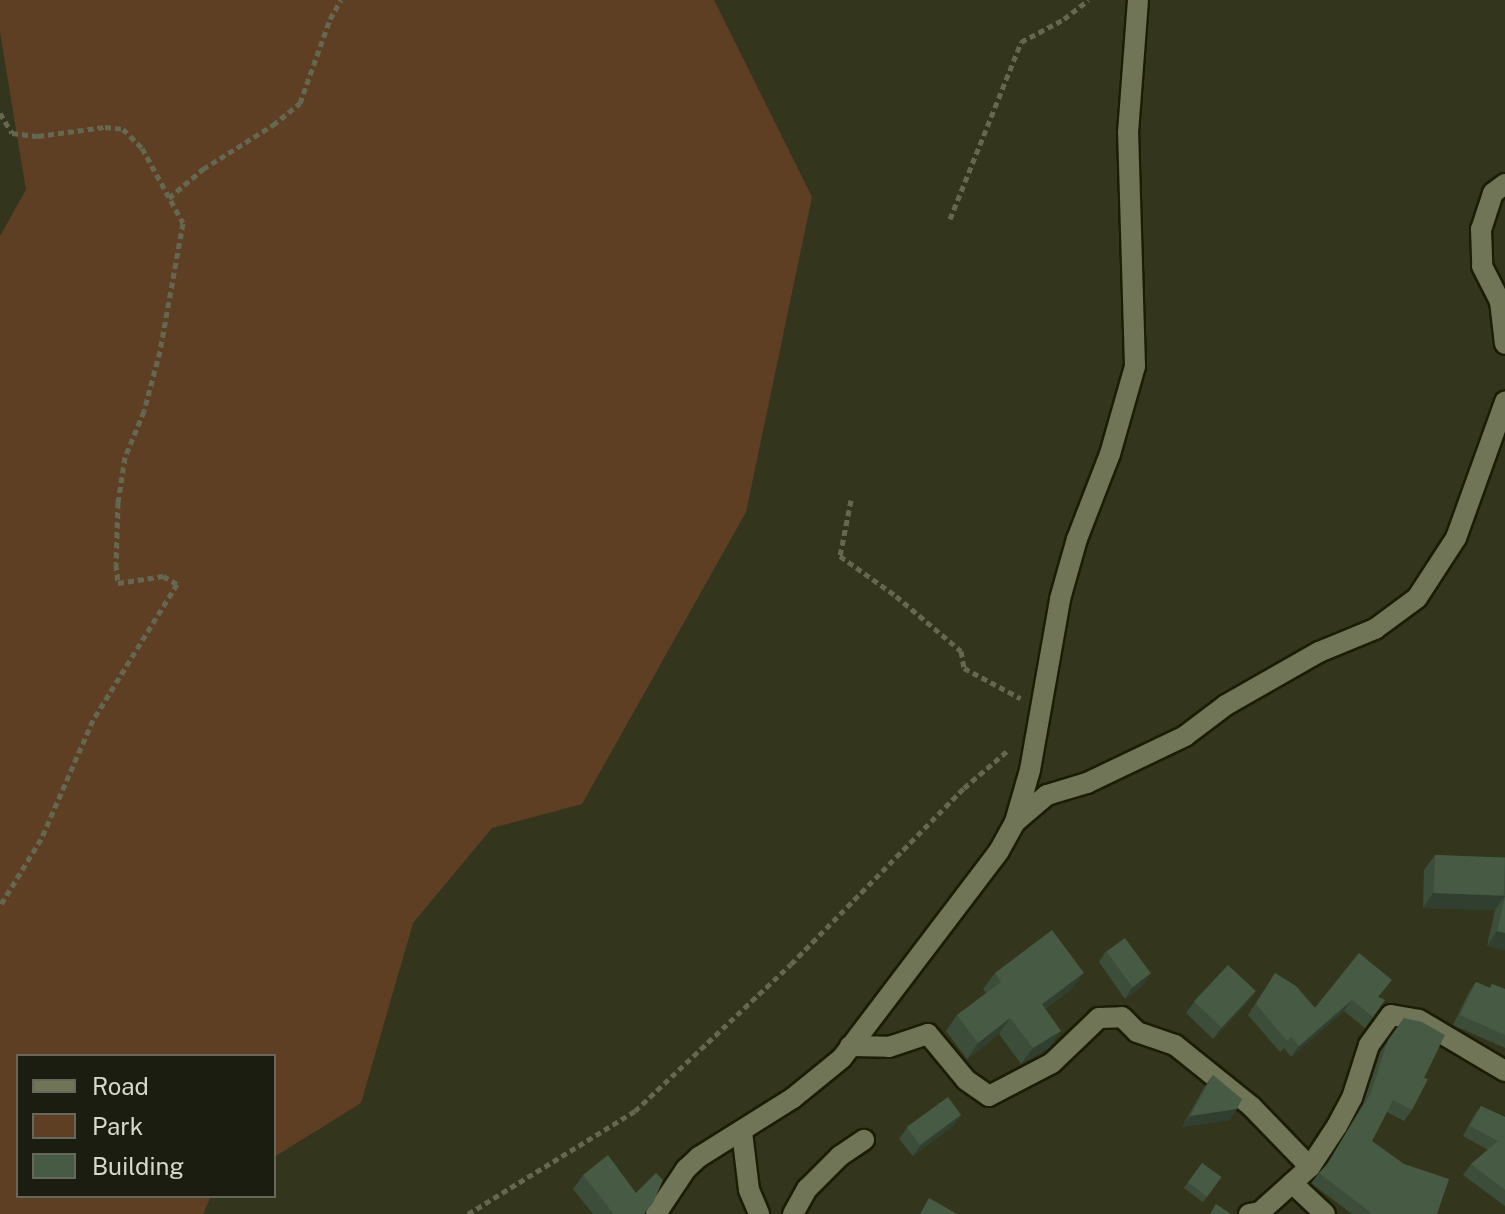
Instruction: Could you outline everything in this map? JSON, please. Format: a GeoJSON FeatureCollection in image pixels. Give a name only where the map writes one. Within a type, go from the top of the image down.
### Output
{"type":"FeatureCollection","features":[{"type":"Feature","properties":{"kind":"street"},"geometry":{"type":"LineString","coordinates":[[656,1214],[686,1169],[820,1077],[850,1046],[999,851],[1015,822],[1030,770],[1060,599],[1077,539],[1110,454],[1135,366],[1128,133],[1138,0]]}},
{"type":"Feature","properties":{"kind":"street"},"geometry":{"type":"LineString","coordinates":[[1505,184],[1493,193],[1481,229],[1482,266],[1500,301],[1505,344]]}},
{"type":"Feature","properties":{"kind":"street"},"geometry":{"type":"LineString","coordinates":[[1015,822],[1047,795],[1087,783],[1185,736],[1226,705],[1319,652],[1375,629],[1417,598],[1456,538],[1505,402]]}},
{"type":"Feature","properties":{"kind":"street"},"geometry":{"type":"LineString","coordinates":[[1249,1214],[1260,1212],[1310,1167],[1352,1098],[1369,1045],[1391,1015],[1419,1020],[1505,1071]]}},
{"type":"Feature","properties":{"kind":"street"},"geometry":{"type":"LineString","coordinates":[[850,1046],[889,1047],[928,1034],[966,1080],[989,1096],[1052,1063],[1099,1018],[1122,1017],[1137,1032],[1175,1045],[1251,1106],[1310,1167]]}},
{"type":"Feature","properties":{"kind":"street"},"geometry":{"type":"LineString","coordinates":[[742,1132],[749,1190],[759,1214]]}},
{"type":"Feature","properties":{"kind":"street"},"geometry":{"type":"LineString","coordinates":[[793,1214],[807,1189],[840,1156],[864,1140]]}},
{"type":"Feature","properties":{"kind":"street"},"geometry":{"type":"LineString","coordinates":[[1292,1183],[1325,1214]]}},
{"type":"Feature","properties":{"kind":"path"},"geometry":{"type":"LineString","coordinates":[[169,198],[203,169],[273,125],[300,103],[330,19],[341,0]]}},
{"type":"Feature","properties":{"kind":"path"},"geometry":{"type":"LineString","coordinates":[[950,219],[1021,42],[1064,19],[1088,0]]}},
{"type":"Feature","properties":{"kind":"path"},"geometry":{"type":"LineString","coordinates":[[0,113],[12,133],[38,136],[105,127],[123,129],[142,148],[183,223],[160,351],[144,411],[125,457],[118,502],[116,564],[118,583],[163,576],[177,584],[93,720],[41,839],[0,906]]}},
{"type":"Feature","properties":{"kind":"path"},"geometry":{"type":"LineString","coordinates":[[851,500],[840,556],[896,596],[961,651],[964,668],[1007,693],[1040,705]]}},
{"type":"Feature","properties":{"kind":"path"},"geometry":{"type":"LineString","coordinates":[[468,1214],[635,1111],[791,964],[964,788],[1036,726]]}},
{"type":"Feature","properties":{"kind":"green space"},"geometry":{"type":"Polygon","coordinates":[[[0,0],[714,0],[812,197],[746,512],[582,804],[492,828],[413,923],[361,1103],[276,1156],[276,1054],[16,1054],[16,1198],[210,1198],[203,1214],[0,1214],[0,236],[26,190],[0,32],[0,0]]]}},
{"type":"Feature","properties":{"kind":"building"},"geometry":{"type":"Polygon","coordinates":[[[1435,855],[1505,857],[1504,895],[1434,893],[1435,855]]]}},
{"type":"Feature","properties":{"kind":"building"},"geometry":{"type":"Polygon","coordinates":[[[1505,897],[1505,933],[1497,931],[1505,897]]]}},
{"type":"Feature","properties":{"kind":"building"},"geometry":{"type":"Polygon","coordinates":[[[1052,930],[1084,973],[1042,1004],[1061,1031],[1033,1048],[1010,1018],[978,1043],[957,1015],[1001,982],[995,973],[1052,930]]]}},
{"type":"Feature","properties":{"kind":"building"},"geometry":{"type":"Polygon","coordinates":[[[1125,938],[1151,974],[1132,987],[1106,952],[1125,938]]]}},
{"type":"Feature","properties":{"kind":"building"},"geometry":{"type":"Polygon","coordinates":[[[1359,953],[1392,980],[1378,997],[1385,1000],[1373,1017],[1352,1000],[1299,1046],[1291,1037],[1287,1041],[1256,1004],[1275,973],[1296,986],[1315,1008],[1359,953]]]}},
{"type":"Feature","properties":{"kind":"building"},"geometry":{"type":"Polygon","coordinates":[[[1228,965],[1256,991],[1222,1027],[1194,1002],[1228,965]]]}},
{"type":"Feature","properties":{"kind":"building"},"geometry":{"type":"Polygon","coordinates":[[[1476,982],[1490,988],[1492,984],[1505,989],[1505,1035],[1460,1015],[1476,982]]]}},
{"type":"Feature","properties":{"kind":"building"},"geometry":{"type":"Polygon","coordinates":[[[1404,1018],[1422,1022],[1445,1035],[1412,1110],[1393,1100],[1372,1141],[1404,1164],[1449,1179],[1437,1214],[1370,1214],[1319,1173],[1371,1093],[1388,1040],[1404,1018]]]}},
{"type":"Feature","properties":{"kind":"building"},"geometry":{"type":"Polygon","coordinates":[[[1213,1075],[1242,1099],[1237,1109],[1190,1116],[1213,1075]]]}},
{"type":"Feature","properties":{"kind":"building"},"geometry":{"type":"Polygon","coordinates":[[[948,1097],[961,1115],[920,1145],[907,1127],[948,1097]]]}},
{"type":"Feature","properties":{"kind":"building"},"geometry":{"type":"Polygon","coordinates":[[[1481,1106],[1505,1117],[1505,1190],[1471,1164],[1498,1141],[1470,1126],[1481,1106]]]}},
{"type":"Feature","properties":{"kind":"building"},"geometry":{"type":"Polygon","coordinates":[[[608,1155],[636,1193],[656,1173],[663,1180],[653,1203],[644,1214],[614,1214],[583,1175],[608,1155]]]}},
{"type":"Feature","properties":{"kind":"building"},"geometry":{"type":"Polygon","coordinates":[[[1202,1163],[1221,1177],[1207,1197],[1188,1182],[1202,1163]]]}},
{"type":"Feature","properties":{"kind":"building"},"geometry":{"type":"Polygon","coordinates":[[[929,1198],[957,1214],[920,1214],[929,1198]]]}},
{"type":"Feature","properties":{"kind":"building"},"geometry":{"type":"Polygon","coordinates":[[[1216,1204],[1231,1214],[1210,1214],[1216,1204]]]}}]}
